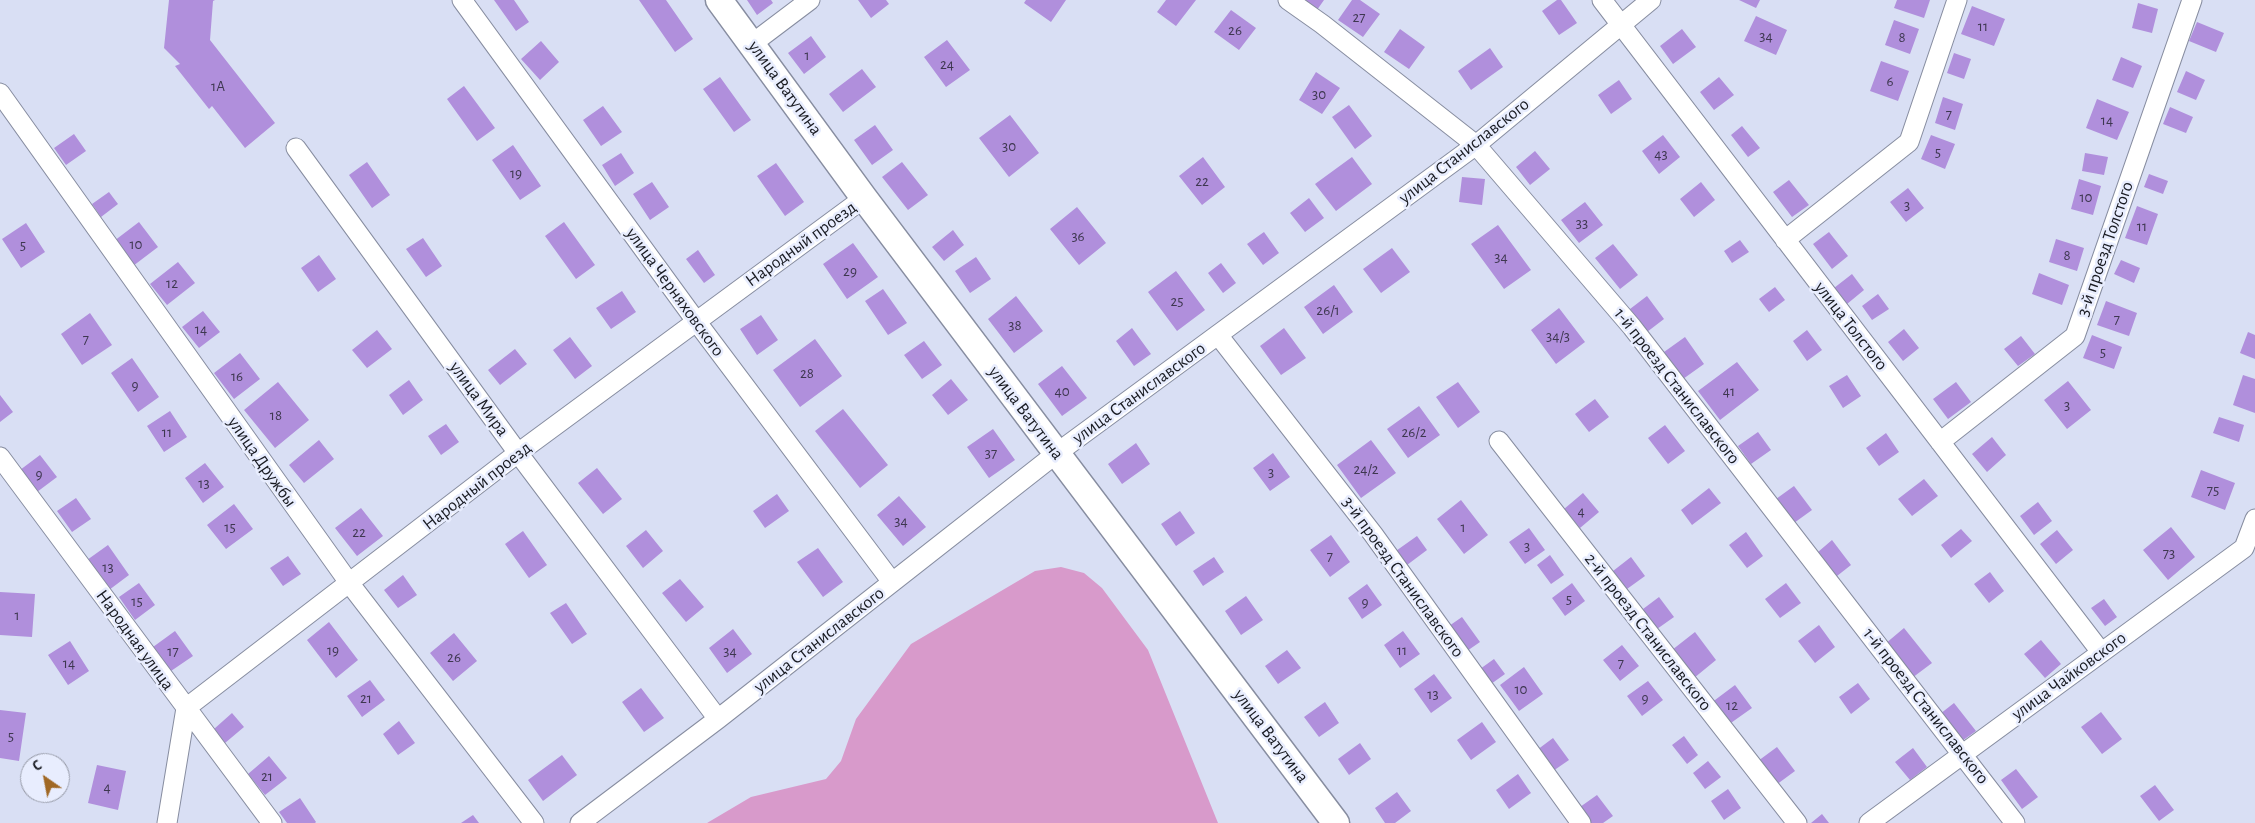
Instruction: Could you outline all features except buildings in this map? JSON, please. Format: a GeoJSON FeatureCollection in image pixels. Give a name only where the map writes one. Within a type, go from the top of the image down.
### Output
{"type":"FeatureCollection","features":[{"type":"Feature","properties":{"kind":"street","name":"улица Черняховского"},"geometry":{"type":"LineString","coordinates":[[462,0],[696,321],[892,582]]}},
{"type":"Feature","properties":{"kind":"street","name":"улица Ватутина"},"geometry":{"type":"LineString","coordinates":[[720,0],[864,198],[1336,823]]}},
{"type":"Feature","properties":{"kind":"street"},"geometry":{"type":"LineString","coordinates":[[753,43],[810,0]]}},
{"type":"Feature","properties":{"kind":"street","name":"1-й проезд Станиславского"},"geometry":{"type":"LineString","coordinates":[[1288,0],[1322,24],[1476,146],[1632,327],[1963,753],[2015,823]]}},
{"type":"Feature","properties":{"kind":"street","name":"улица Толстого"},"geometry":{"type":"LineString","coordinates":[[1602,0],[2101,652]]}},
{"type":"Feature","properties":{"kind":"street","name":"улица Станиславского"},"geometry":{"type":"LineString","coordinates":[[580,823],[718,719],[1057,453],[1476,146],[1651,0]]}},
{"type":"Feature","properties":{"kind":"street"},"geometry":{"type":"LineString","coordinates":[[1785,240],[1908,142],[1957,0]]}},
{"type":"Feature","properties":{"kind":"street","name":"3-й проезд Толстого"},"geometry":{"type":"LineString","coordinates":[[1940,442],[2075,336],[2192,0]]}},
{"type":"Feature","properties":{"kind":"street","name":"улица Дружбы"},"geometry":{"type":"LineString","coordinates":[[0,94],[350,584],[534,823]]}},
{"type":"Feature","properties":{"kind":"street","name":"улица Мира"},"geometry":{"type":"LineString","coordinates":[[296,148],[518,453],[718,719]]}},
{"type":"Feature","properties":{"kind":"street","name":"Народный проезд"},"geometry":{"type":"LineString","coordinates":[[186,708],[350,584],[518,453],[864,198]]}},
{"type":"Feature","properties":{"kind":"street","name":"3-й проезд Станиславского"},"geometry":{"type":"LineString","coordinates":[[1218,335],[1373,534],[1581,823]]}},
{"type":"Feature","properties":{"kind":"street","name":"2-й проезд Станиславского"},"geometry":{"type":"LineString","coordinates":[[1499,441],[1797,823]]}},
{"type":"Feature","properties":{"kind":"street","name":"Народная улица"},"geometry":{"type":"LineString","coordinates":[[0,456],[272,823]]}},
{"type":"Feature","properties":{"kind":"street","name":"улица Чайковского"},"geometry":{"type":"LineString","coordinates":[[1869,823],[2244,548],[2255,519]]}},
{"type":"Feature","properties":{"kind":"street"},"geometry":{"type":"LineString","coordinates":[[168,823],[186,708]]}},
{"type":"Feature","properties":{"kind":"shaded area"},"geometry":{"type":"Polygon","coordinates":[[[1061,567],[1084,573],[1102,588],[1148,650],[1218,823],[707,823],[751,797],[826,779],[841,761],[856,719],[911,644],[1035,571],[1061,567]]]}}]}
